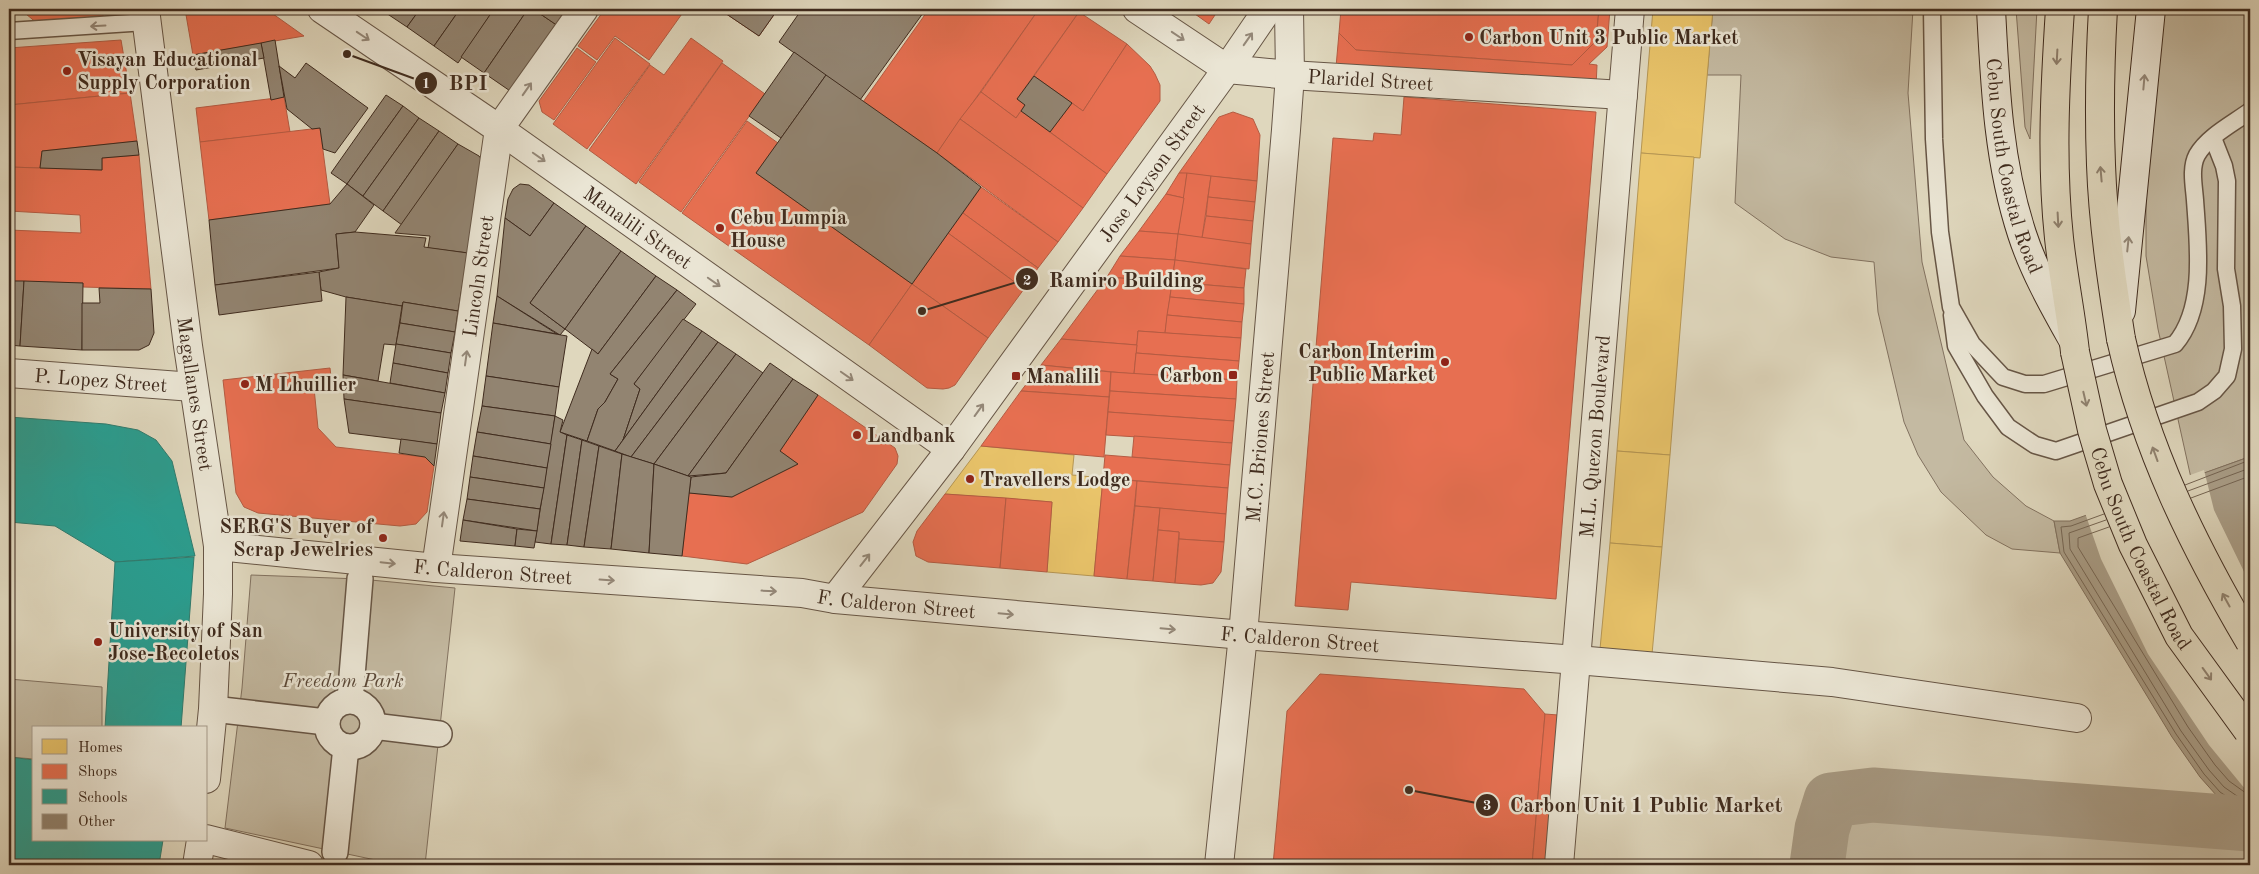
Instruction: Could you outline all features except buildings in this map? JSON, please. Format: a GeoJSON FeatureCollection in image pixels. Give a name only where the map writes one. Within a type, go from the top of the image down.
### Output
{"type":"FeatureCollection","features":[{"type":"Feature","properties":{"kind":"highway","name":"Cebu South Coastal Road"},"geometry":{"type":"LineString","coordinates":[[2060,9],[2056,79],[2055,168],[2059,237],[2074,347],[2092,430],[2108,484],[2134,545],[2179,636],[2250,735]]}},
{"type":"Feature","properties":{"kind":"highway"},"geometry":{"type":"LineString","coordinates":[[2103,9],[2099,76],[2101,166],[2106,232],[2120,333],[2133,389],[2156,458],[2189,531],[2250,642]]}},
{"type":"Feature","properties":{"kind":"street","name":"Manalili Street"},"geometry":{"type":"LineString","coordinates":[[322,9],[499,129],[951,449]]}},
{"type":"Feature","properties":{"kind":"street","name":"Lincoln Street"},"geometry":{"type":"LineString","coordinates":[[436,568],[499,129],[584,9]]}},
{"type":"Feature","properties":{"kind":"street","name":"Plaridel Street"},"geometry":{"type":"LineString","coordinates":[[1137,9],[1227,69],[1290,75],[1623,95]]}},
{"type":"Feature","properties":{"kind":"street","name":"Jose Leyson Street"},"geometry":{"type":"LineString","coordinates":[[835,599],[951,449],[1227,69],[1268,9]]}},
{"type":"Feature","properties":{"kind":"street","name":"M.C. Briones Street"},"geometry":{"type":"LineString","coordinates":[[1219,865],[1243,635],[1290,75],[1289,9]]}},
{"type":"Feature","properties":{"kind":"street","name":"M.L. Quezon Boulevard"},"geometry":{"type":"LineString","coordinates":[[1559,865],[1630,9]]}},
{"type":"Feature","properties":{"kind":"street","name":"Cebu South Coastal Road"},"geometry":{"type":"LineString","coordinates":[[1991,9],[1997,114],[2008,183],[2022,235],[2046,292],[2074,347]]}},
{"type":"Feature","properties":{"kind":"street"},"geometry":{"type":"LineString","coordinates":[[2120,333],[2151,9]]}},
{"type":"Feature","properties":{"kind":"street","name":"Magallanes Street"},"geometry":{"type":"LineString","coordinates":[[146,16],[193,387],[218,546],[213,709],[208,759]]}},
{"type":"Feature","properties":{"kind":"street","name":"P. Lopez Street"},"geometry":{"type":"LineString","coordinates":[[9,373],[193,387]]}},
{"type":"Feature","properties":{"kind":"street","name":"F. Calderon Street"},"geometry":{"type":"LineString","coordinates":[[218,546],[436,568],[802,593],[835,599],[1243,635],[1576,660],[1832,682],[2077,718]]}},
{"type":"Feature","properties":{"kind":"street"},"geometry":{"type":"LineString","coordinates":[[350,700],[360,579]]}},
{"type":"Feature","properties":{"kind":"street"},"geometry":{"type":"LineString","coordinates":[[350,700],[362,704],[368,709],[372,715],[373,726],[368,739],[362,744],[346,747],[339,745],[331,738],[326,722],[334,706],[350,700]]}},
{"type":"Feature","properties":{"kind":"street"},"geometry":{"type":"LineString","coordinates":[[213,709],[326,722]]}},
{"type":"Feature","properties":{"kind":"street"},"geometry":{"type":"LineString","coordinates":[[373,726],[439,734]]}},
{"type":"Feature","properties":{"kind":"street"},"geometry":{"type":"LineString","coordinates":[[335,852],[346,747]]}},
{"type":"Feature","properties":{"kind":"street"},"geometry":{"type":"LineString","coordinates":[[208,840],[309,865]]}},
{"type":"Feature","properties":{"kind":"street"},"geometry":{"type":"LineString","coordinates":[[197,865],[201,842]]}},
{"type":"Feature","properties":{"kind":"lane"},"geometry":{"type":"LineString","coordinates":[[1932,9],[1934,139],[1940,232],[1956,346],[1985,396],[2008,427],[2035,445],[2056,451],[2198,402],[2214,390],[2226,376],[2233,349],[2232,306],[2226,269],[2227,181],[2224,166],[2213,138]]}},
{"type":"Feature","properties":{"kind":"lane"},"geometry":{"type":"LineString","coordinates":[[9,31],[146,16]]}},
{"type":"Feature","properties":{"kind":"lane"},"geometry":{"type":"LineString","coordinates":[[1951,308],[1972,344],[2002,377],[2025,384],[2044,384],[2175,344],[2184,332],[2194,302],[2198,244],[2194,164],[2197,155],[2213,138],[2250,111]]}},
{"type":"Feature","properties":{"kind":"green space"},"geometry":{"type":"Polygon","coordinates":[[[1713,9],[1913,9],[1908,93],[1922,262],[1964,440],[1993,477],[2026,506],[2054,521],[2060,553],[2012,549],[1986,535],[1941,492],[1918,455],[1904,422],[1878,312],[1874,262],[1831,257],[1785,239],[1735,203],[1741,75],[1707,75],[1713,9]]]}},
{"type":"Feature","properties":{"kind":"green space"},"geometry":{"type":"Polygon","coordinates":[[[2016,9],[2037,9],[2030,139],[2025,127],[2016,9]]]}},
{"type":"Feature","properties":{"kind":"green space"},"geometry":{"type":"Polygon","coordinates":[[[2160,9],[2250,9],[2250,452],[2246,458],[2191,478],[2158,329],[2146,256],[2146,123],[2160,9]]]}},
{"type":"Feature","properties":{"kind":"green space","name":"Freedom Park"},"geometry":{"type":"Polygon","coordinates":[[[251,575],[360,579],[455,588],[425,865],[399,865],[225,828],[242,688],[251,575]]]}},
{"type":"Feature","properties":{"kind":"green space"},"geometry":{"type":"Polygon","coordinates":[[[9,679],[102,687],[102,726],[32,726],[32,759],[9,757],[9,679]]]}},
{"type":"Feature","properties":{"kind":"green space"},"geometry":{"type":"Polygon","coordinates":[[[1841,806],[2250,834],[2250,865],[1830,865],[1841,806]]]}},
{"type":"Feature","properties":{"kind":"water"},"geometry":{"type":"Polygon","coordinates":[[[2250,452],[2250,818],[2217,796],[2200,777],[2172,737],[2060,553],[2054,521],[2070,521],[2246,458],[2250,452]]]}},
{"type":"Feature","properties":{"kind":"pier"},"geometry":{"type":"Polygon","coordinates":[[[2204,470],[2214,510],[2250,584],[2250,795],[2209,745],[2148,654],[2101,559],[2085,513],[2204,470]]]}},
{"type":"Feature","properties":{"kind":"waterway"},"geometry":{"type":"LineString","coordinates":[[1817,865],[1822,829],[1831,800],[1873,795],[2250,824]]}},
{"type":"Feature","properties":{"kind":"place","name":"Carbon Unit 3 Public Market"},"geometry":{"type":"Point","coordinates":[1469,37]}},
{"type":"Feature","properties":{"kind":"place","name":"BPI"},"geometry":{"type":"Point","coordinates":[347,54]}},
{"type":"Feature","properties":{"kind":"place","name":"Visayan Educational Supply Corporation"},"geometry":{"type":"Point","coordinates":[67,71]}},
{"type":"Feature","properties":{"kind":"place","name":"Cebu Lumpia House"},"geometry":{"type":"Point","coordinates":[720,228]}},
{"type":"Feature","properties":{"kind":"place","name":"Ramiro Building"},"geometry":{"type":"Point","coordinates":[922,311]}},
{"type":"Feature","properties":{"kind":"place","name":"Carbon Interim Public Market"},"geometry":{"type":"Point","coordinates":[1445,362]}},
{"type":"Feature","properties":{"kind":"place","name":"Carbon"},"geometry":{"type":"Point","coordinates":[1233,375]}},
{"type":"Feature","properties":{"kind":"place","name":"Manalili"},"geometry":{"type":"Point","coordinates":[1016,376]}},
{"type":"Feature","properties":{"kind":"place","name":"M Lhuillier"},"geometry":{"type":"Point","coordinates":[245,384]}},
{"type":"Feature","properties":{"kind":"place","name":"Landbank"},"geometry":{"type":"Point","coordinates":[857,435]}},
{"type":"Feature","properties":{"kind":"place","name":"Travellers Lodge"},"geometry":{"type":"Point","coordinates":[970,479]}},
{"type":"Feature","properties":{"kind":"place","name":"SERG'S Buyer of Scrap Jewelries"},"geometry":{"type":"Point","coordinates":[383,538]}},
{"type":"Feature","properties":{"kind":"place","name":"University of San Jose-Recoletos"},"geometry":{"type":"Point","coordinates":[98,642]}},
{"type":"Feature","properties":{"kind":"place","name":"Carbon Unit 1 Public Market"},"geometry":{"type":"Point","coordinates":[1409,790]}}]}
